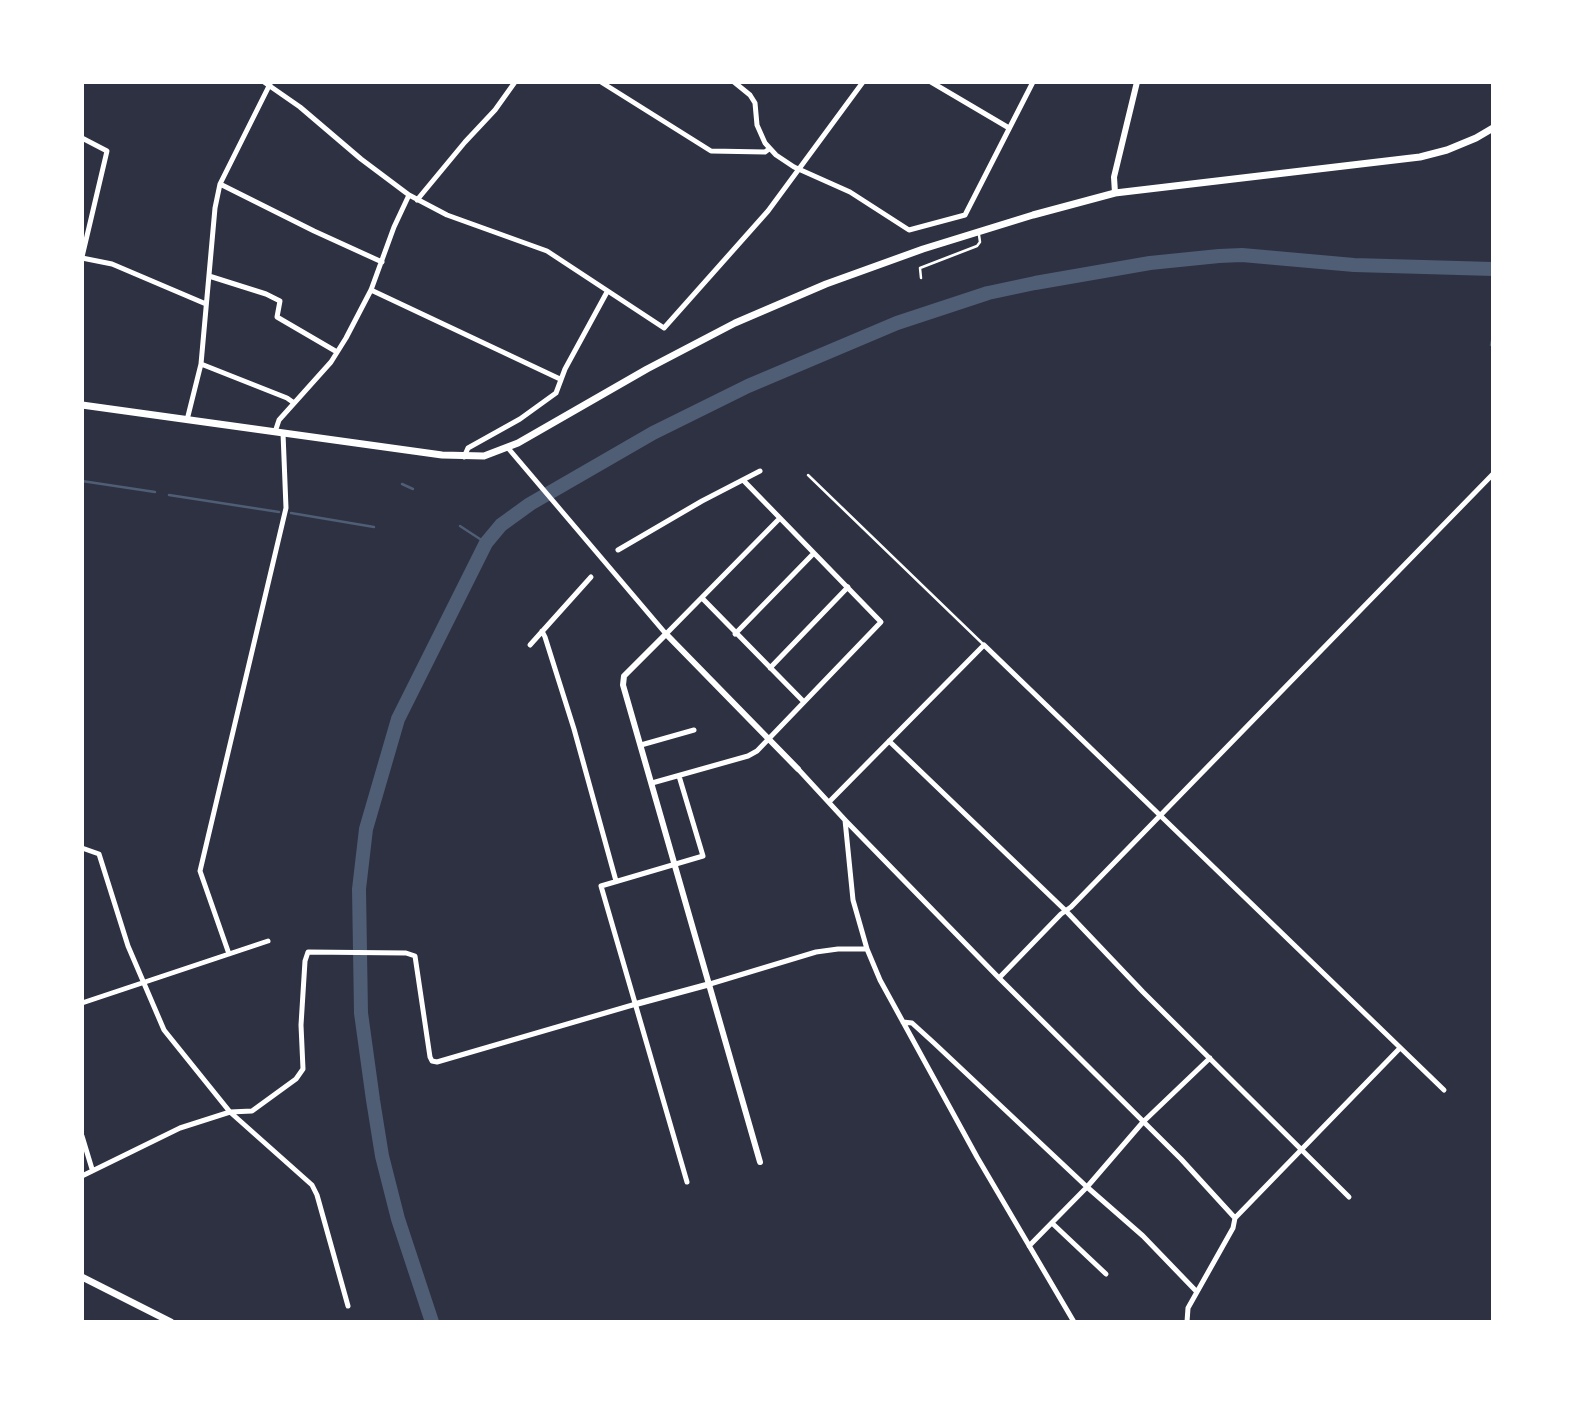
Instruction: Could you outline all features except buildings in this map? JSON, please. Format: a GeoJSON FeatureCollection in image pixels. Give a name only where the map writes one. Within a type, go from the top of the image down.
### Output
{"type":"FeatureCollection","features":[{"type":"Feature","properties":{"kind":"main road"},"geometry":{"type":"LineString","coordinates":[[82,405],[464,457],[485,456],[508,448],[647,369],[735,323],[874,266],[977,232],[1115,193],[1420,157],[1447,150],[1493,128]]}},
{"type":"Feature","properties":{"kind":"main road"},"geometry":{"type":"LineString","coordinates":[[82,1277],[171,1322]]}},
{"type":"Feature","properties":{"kind":"street"},"geometry":{"type":"LineString","coordinates":[[417,200],[495,110],[515,82]]}},
{"type":"Feature","properties":{"kind":"street"},"geometry":{"type":"LineString","coordinates":[[601,82],[711,151],[765,152],[769,149]]}},
{"type":"Feature","properties":{"kind":"street"},"geometry":{"type":"LineString","coordinates":[[734,82],[750,95],[755,103],[757,125],[769,149],[799,169],[850,192],[909,230],[965,215],[1033,82]]}},
{"type":"Feature","properties":{"kind":"street"},"geometry":{"type":"LineString","coordinates":[[187,420],[201,364],[215,208],[220,184],[268,83],[361,159],[417,200],[447,215],[547,251],[660,328],[667,327],[768,211],[863,82]]}},
{"type":"Feature","properties":{"kind":"street"},"geometry":{"type":"LineString","coordinates":[[931,82],[1009,128]]}},
{"type":"Feature","properties":{"kind":"street"},"geometry":{"type":"LineString","coordinates":[[1115,193],[1114,177],[1137,82]]}},
{"type":"Feature","properties":{"kind":"street"},"geometry":{"type":"LineString","coordinates":[[82,138],[107,151],[82,258],[112,264],[206,304]]}},
{"type":"Feature","properties":{"kind":"street"},"geometry":{"type":"LineString","coordinates":[[220,184],[314,232],[382,262]]}},
{"type":"Feature","properties":{"kind":"street"},"geometry":{"type":"LineString","coordinates":[[229,954],[200,871],[286,508],[279,420],[337,352],[371,290],[409,195]]}},
{"type":"Feature","properties":{"kind":"street"},"geometry":{"type":"LineString","coordinates":[[209,276],[280,301],[276,317],[337,352]]}},
{"type":"Feature","properties":{"kind":"street"},"geometry":{"type":"LineString","coordinates":[[371,290],[560,379]]}},
{"type":"Feature","properties":{"kind":"street"},"geometry":{"type":"LineString","coordinates":[[464,457],[468,448],[552,399],[607,292]]}},
{"type":"Feature","properties":{"kind":"street"},"geometry":{"type":"LineString","coordinates":[[201,364],[294,403]]}},
{"type":"Feature","properties":{"kind":"street"},"geometry":{"type":"LineString","coordinates":[[508,448],[666,634],[1235,1218]]}},
{"type":"Feature","properties":{"kind":"street"},"geometry":{"type":"LineString","coordinates":[[618,550],[760,471]]}},
{"type":"Feature","properties":{"kind":"street"},"geometry":{"type":"LineString","coordinates":[[999,978],[1493,474]]}},
{"type":"Feature","properties":{"kind":"street"},"geometry":{"type":"LineString","coordinates":[[652,783],[748,756],[768,739],[881,622],[743,480]]}},
{"type":"Feature","properties":{"kind":"street"},"geometry":{"type":"LineString","coordinates":[[760,1162],[622,679],[780,518]]}},
{"type":"Feature","properties":{"kind":"street"},"geometry":{"type":"LineString","coordinates":[[735,634],[814,553]]}},
{"type":"Feature","properties":{"kind":"street"},"geometry":{"type":"LineString","coordinates":[[530,645],[591,577]]}},
{"type":"Feature","properties":{"kind":"street"},"geometry":{"type":"LineString","coordinates":[[770,668],[848,587]]}},
{"type":"Feature","properties":{"kind":"street"},"geometry":{"type":"LineString","coordinates":[[702,598],[804,702]]}},
{"type":"Feature","properties":{"kind":"street"},"geometry":{"type":"LineString","coordinates":[[542,631],[574,729],[617,881]]}},
{"type":"Feature","properties":{"kind":"street"},"geometry":{"type":"LineString","coordinates":[[829,802],[984,645],[1444,1090]]}},
{"type":"Feature","properties":{"kind":"street"},"geometry":{"type":"LineString","coordinates":[[641,745],[694,730]]}},
{"type":"Feature","properties":{"kind":"street"},"geometry":{"type":"LineString","coordinates":[[889,741],[1066,911],[1143,992],[1349,1197]]}},
{"type":"Feature","properties":{"kind":"street"},"geometry":{"type":"LineString","coordinates":[[679,776],[704,856],[601,886],[688,1182]]}},
{"type":"Feature","properties":{"kind":"street"},"geometry":{"type":"LineString","coordinates":[[845,820],[853,900],[867,949],[880,980],[977,1157],[1074,1322]]}},
{"type":"Feature","properties":{"kind":"street"},"geometry":{"type":"LineString","coordinates":[[82,848],[99,854],[128,946],[164,1030],[230,1112],[312,1185],[348,1306]]}},
{"type":"Feature","properties":{"kind":"street"},"geometry":{"type":"LineString","coordinates":[[82,1003],[268,941]]}},
{"type":"Feature","properties":{"kind":"street"},"geometry":{"type":"LineString","coordinates":[[82,1176],[180,1128],[230,1112],[252,1111],[296,1079],[303,1069],[301,1025],[305,961],[308,952],[406,953],[415,956],[430,1057],[437,1062],[816,952],[867,949]]}},
{"type":"Feature","properties":{"kind":"street"},"geometry":{"type":"LineString","coordinates":[[903,1022],[912,1023],[934,1043],[1143,1236],[1196,1292]]}},
{"type":"Feature","properties":{"kind":"street"},"geometry":{"type":"LineString","coordinates":[[1186,1322],[1188,1308],[1233,1228],[1235,1218],[1400,1048]]}},
{"type":"Feature","properties":{"kind":"street"},"geometry":{"type":"LineString","coordinates":[[1029,1246],[1053,1224],[1143,1122],[1210,1058]]}},
{"type":"Feature","properties":{"kind":"street"},"geometry":{"type":"LineString","coordinates":[[82,1136],[92,1169]]}},
{"type":"Feature","properties":{"kind":"street"},"geometry":{"type":"LineString","coordinates":[[1053,1224],[1106,1274]]}},
{"type":"Feature","properties":{"kind":"lane"},"geometry":{"type":"LineString","coordinates":[[921,278],[920,268],[977,246],[980,238],[977,232]]}},
{"type":"Feature","properties":{"kind":"lane"},"geometry":{"type":"LineString","coordinates":[[808,475],[984,645]]}},
{"type":"Feature","properties":{"kind":"waterway"},"geometry":{"type":"LineString","coordinates":[[432,1322],[398,1219],[382,1156],[361,1013],[359,889],[366,829],[398,719],[486,543],[501,525],[530,504],[653,433],[748,386],[897,323],[988,293],[1150,263],[1219,256],[1242,255],[1354,265],[1493,269]]}},
{"type":"Feature","properties":{"kind":"waterway"},"geometry":{"type":"LineString","coordinates":[[1491,345],[1493,336]]}},
{"type":"Feature","properties":{"kind":"waterway"},"geometry":{"type":"LineString","coordinates":[[82,481],[155,492]]}},
{"type":"Feature","properties":{"kind":"waterway"},"geometry":{"type":"LineString","coordinates":[[402,484],[413,489]]}},
{"type":"Feature","properties":{"kind":"waterway"},"geometry":{"type":"LineString","coordinates":[[169,495],[279,512]]}},
{"type":"Feature","properties":{"kind":"waterway"},"geometry":{"type":"LineString","coordinates":[[291,513],[374,527]]}},
{"type":"Feature","properties":{"kind":"waterway"},"geometry":{"type":"LineString","coordinates":[[460,526],[486,543]]}}]}
